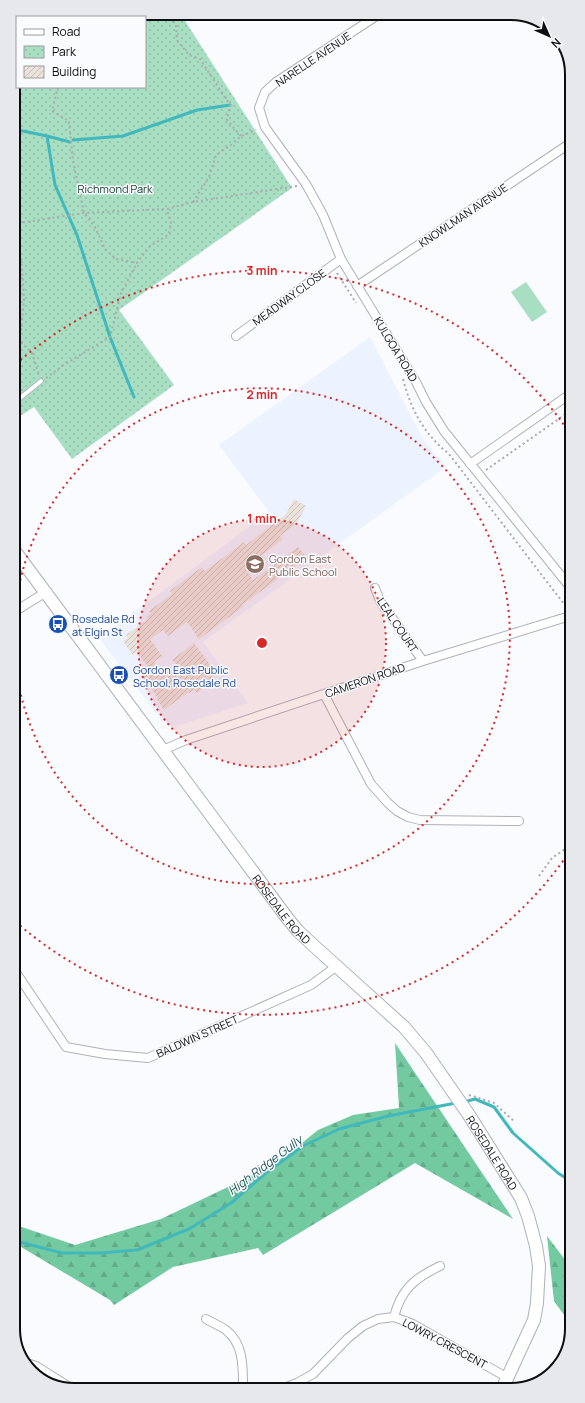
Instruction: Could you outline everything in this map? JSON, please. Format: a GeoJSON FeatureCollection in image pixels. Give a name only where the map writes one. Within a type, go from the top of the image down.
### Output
{"type":"FeatureCollection","features":[{"type":"Feature","properties":{"kind":"street","name":"NARELLE AVENUE"},"geometry":{"type":"LineString","coordinates":[[265,92],[276,82],[370,20]]}},
{"type":"Feature","properties":{"kind":"street","name":"KULGOA ROAD"},"geometry":{"type":"LineString","coordinates":[[265,92],[259,108],[265,127],[306,184],[323,215],[341,259],[416,382],[426,402],[444,431],[565,581]]}},
{"type":"Feature","properties":{"kind":"street","name":"KNOWLMAN AVENUE"},"geometry":{"type":"LineString","coordinates":[[357,286],[565,147]]}},
{"type":"Feature","properties":{"kind":"street","name":"MEADWAY CLOSE"},"geometry":{"type":"LineString","coordinates":[[236,336],[341,259]]}},
{"type":"Feature","properties":{"kind":"street"},"geometry":{"type":"LineString","coordinates":[[470,464],[565,398]]}},
{"type":"Feature","properties":{"kind":"street","name":"ROSEDALE ROAD"},"geometry":{"type":"LineString","coordinates":[[20,558],[298,931],[404,1027],[426,1053],[469,1115],[521,1198],[528,1216],[539,1266],[537,1303],[534,1320],[506,1382]]}},
{"type":"Feature","properties":{"kind":"street","name":"LEAL COURT"},"geometry":{"type":"LineString","coordinates":[[375,588],[380,601],[422,661]]}},
{"type":"Feature","properties":{"kind":"street"},"geometry":{"type":"LineString","coordinates":[[20,608],[46,592]]}},
{"type":"Feature","properties":{"kind":"street","name":"CAMERON ROAD"},"geometry":{"type":"LineString","coordinates":[[163,750],[186,740],[422,661],[565,618]]}},
{"type":"Feature","properties":{"kind":"street"},"geometry":{"type":"LineString","coordinates":[[324,694],[371,784],[397,811],[408,817],[420,820],[519,821]]}},
{"type":"Feature","properties":{"kind":"street","name":"BALDWIN STREET"},"geometry":{"type":"LineString","coordinates":[[20,978],[66,1047],[105,1054],[148,1058],[311,985],[337,966]]}},
{"type":"Feature","properties":{"kind":"street"},"geometry":{"type":"LineString","coordinates":[[394,1317],[397,1303],[407,1289],[421,1275],[440,1266]]}},
{"type":"Feature","properties":{"kind":"street","name":"LOWRY CRESCENT"},"geometry":{"type":"LineString","coordinates":[[301,1383],[313,1374],[348,1338],[363,1326],[378,1319],[394,1317],[413,1324],[506,1382]]}},
{"type":"Feature","properties":{"kind":"street"},"geometry":{"type":"LineString","coordinates":[[206,1319],[226,1330],[236,1342],[242,1356],[243,1383]]}},
{"type":"Feature","properties":{"kind":"street"},"geometry":{"type":"LineString","coordinates":[[34,1366],[59,1381]]}},
{"type":"Feature","properties":{"kind":"lane"},"geometry":{"type":"LineString","coordinates":[[20,398],[41,381]]}},
{"type":"Feature","properties":{"kind":"path"},"geometry":{"type":"LineString","coordinates":[[172,20],[176,26],[177,40],[188,55],[200,59],[230,105],[227,120],[241,136]]}},
{"type":"Feature","properties":{"kind":"path"},"geometry":{"type":"LineString","coordinates":[[58,88],[52,111],[69,122],[73,160],[84,213],[95,227],[105,249],[116,259],[137,263]]}},
{"type":"Feature","properties":{"kind":"path"},"geometry":{"type":"LineString","coordinates":[[193,202],[209,177],[216,155],[241,136],[265,127]]}},
{"type":"Feature","properties":{"kind":"path"},"geometry":{"type":"LineString","coordinates":[[20,223],[84,213],[166,209],[193,202],[306,184]]}},
{"type":"Feature","properties":{"kind":"path"},"geometry":{"type":"LineString","coordinates":[[20,341],[32,353],[41,381],[62,366],[110,337],[121,293],[137,263],[149,247],[169,234],[171,223],[166,209]]}},
{"type":"Feature","properties":{"kind":"path"},"geometry":{"type":"LineString","coordinates":[[20,255],[24,298],[22,330],[20,332]]}},
{"type":"Feature","properties":{"kind":"path"},"geometry":{"type":"LineString","coordinates":[[485,471],[565,415]]}},
{"type":"Feature","properties":{"kind":"path"},"geometry":{"type":"LineString","coordinates":[[539,876],[552,858],[565,849]]}},
{"type":"Feature","properties":{"kind":"path"},"geometry":{"type":"LineString","coordinates":[[450,1089],[494,1103],[515,1122]]}},
{"type":"Feature","properties":{"kind":"shaded area","name":"Gordon East Public School"},"geometry":{"type":"Polygon","coordinates":[[[370,337],[423,439],[446,467],[203,642],[248,703],[174,727],[163,722],[99,638],[269,512],[219,445],[370,337]]]}},
{"type":"Feature","properties":{"kind":"green space","name":"Richmond Park"},"geometry":{"type":"Polygon","coordinates":[[[146,20],[184,20],[292,188],[119,310],[174,385],[72,459],[34,407],[20,416],[20,88],[146,88],[146,20]]]}},
{"type":"Feature","properties":{"kind":"green space"},"geometry":{"type":"Polygon","coordinates":[[[526,282],[547,312],[532,322],[511,292],[526,282]]]}},
{"type":"Feature","properties":{"kind":"green space"},"geometry":{"type":"Polygon","coordinates":[[[395,1043],[513,1219],[415,1163],[263,1255],[258,1248],[173,1267],[114,1305],[110,1300],[20,1246],[20,1226],[75,1245],[161,1219],[255,1174],[287,1155],[318,1130],[353,1115],[399,1108],[395,1043]]]}},
{"type":"Feature","properties":{"kind":"green space"},"geometry":{"type":"Polygon","coordinates":[[[547,1236],[565,1260],[565,1316],[554,1301],[547,1236]]]}},
{"type":"Feature","properties":{"kind":"building"},"geometry":{"type":"Polygon","coordinates":[[[294,499],[306,506],[297,523],[280,536],[283,539],[245,568],[253,580],[298,547],[307,558],[242,605],[243,607],[199,639],[187,622],[168,636],[163,630],[150,639],[162,656],[154,662],[164,675],[177,665],[172,660],[194,643],[216,673],[212,677],[214,681],[197,693],[194,690],[189,692],[164,710],[156,698],[157,697],[140,673],[148,667],[137,652],[133,655],[123,641],[128,638],[126,635],[148,619],[146,617],[151,614],[149,611],[172,594],[170,591],[202,567],[205,571],[244,542],[246,545],[286,514],[294,499]]]}},
{"type":"Feature","properties":{"kind":"waterway"},"geometry":{"type":"LineString","coordinates":[[73,140],[123,136],[197,110],[230,105]]}},
{"type":"Feature","properties":{"kind":"waterway"},"geometry":{"type":"LineString","coordinates":[[20,130],[47,136],[55,185],[77,235],[110,337],[134,397]]}},
{"type":"Feature","properties":{"kind":"waterway"},"geometry":{"type":"LineString","coordinates":[[47,136],[70,142]]}},
{"type":"Feature","properties":{"kind":"waterway","name":"High Ridge Gully"},"geometry":{"type":"LineString","coordinates":[[464,1102],[475,1099],[494,1107],[513,1133],[565,1178]]}},
{"type":"Feature","properties":{"kind":"waterway","name":"High Ridge Gully"},"geometry":{"type":"LineString","coordinates":[[20,1242],[62,1253],[100,1253],[137,1250],[189,1229],[231,1203],[267,1172],[303,1146],[339,1129],[388,1116],[456,1103]]}},
{"type":"Feature","properties":{"kind":"place","name":"Gordon East Public School"},"geometry":{"type":"Point","coordinates":[255,564]}},
{"type":"Feature","properties":{"kind":"place","name":"Rosedale Rd at Elgin St"},"geometry":{"type":"Point","coordinates":[58,624]}},
{"type":"Feature","properties":{"kind":"place","name":"Gordon East Public School, Rosedale Rd"},"geometry":{"type":"Point","coordinates":[119,675]}}]}
